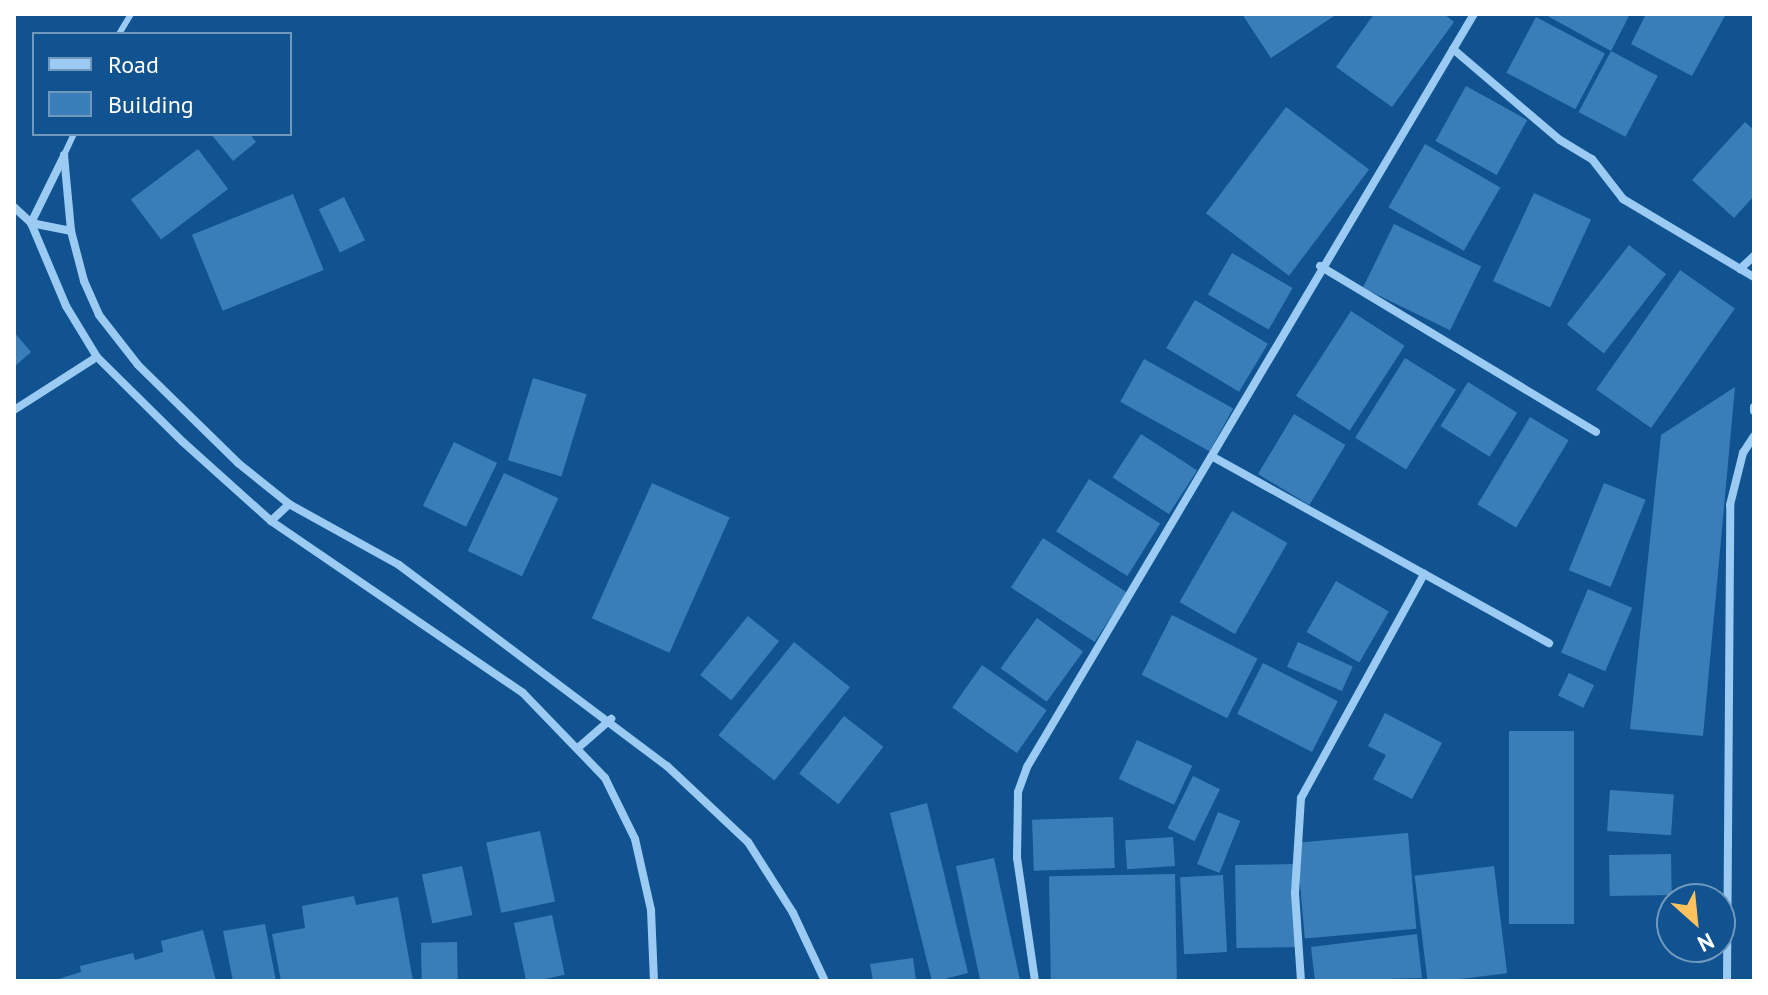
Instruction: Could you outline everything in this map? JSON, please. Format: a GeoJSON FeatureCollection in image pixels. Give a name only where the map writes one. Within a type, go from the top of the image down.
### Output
{"type":"FeatureCollection","features":[{"type":"Feature","properties":{"kind":"street"},"geometry":{"type":"LineString","coordinates":[[1035,981],[1017,858],[1018,792],[1027,767],[1215,458],[1320,266],[1474,14]]}},
{"type":"Feature","properties":{"kind":"street"},"geometry":{"type":"LineString","coordinates":[[1453,49],[1560,140],[1592,159],[1623,199],[1754,277]]}},
{"type":"Feature","properties":{"kind":"street"},"geometry":{"type":"LineString","coordinates":[[31,223],[64,155]]}},
{"type":"Feature","properties":{"kind":"street"},"geometry":{"type":"LineString","coordinates":[[64,155],[71,231],[84,281],[99,315],[138,365],[238,463],[289,504],[399,565],[546,679],[611,719],[748,842],[793,913],[825,981]]}},
{"type":"Feature","properties":{"kind":"street"},"geometry":{"type":"LineString","coordinates":[[14,207],[31,223],[66,306],[97,357],[271,521],[523,693],[579,747],[605,778],[635,839],[651,910],[654,981]]}},
{"type":"Feature","properties":{"kind":"street"},"geometry":{"type":"LineString","coordinates":[[31,223],[71,231]]}},
{"type":"Feature","properties":{"kind":"street"},"geometry":{"type":"LineString","coordinates":[[1740,269],[1754,256]]}},
{"type":"Feature","properties":{"kind":"street"},"geometry":{"type":"LineString","coordinates":[[1320,266],[1596,432]]}},
{"type":"Feature","properties":{"kind":"street"},"geometry":{"type":"LineString","coordinates":[[14,410],[97,357]]}},
{"type":"Feature","properties":{"kind":"street"},"geometry":{"type":"LineString","coordinates":[[1727,981],[1730,505],[1743,453],[1754,436]]}},
{"type":"Feature","properties":{"kind":"street"},"geometry":{"type":"LineString","coordinates":[[1215,458],[1549,643]]}},
{"type":"Feature","properties":{"kind":"street"},"geometry":{"type":"LineString","coordinates":[[271,521],[289,504]]}},
{"type":"Feature","properties":{"kind":"street"},"geometry":{"type":"LineString","coordinates":[[1301,981],[1295,893],[1301,798],[1424,574]]}},
{"type":"Feature","properties":{"kind":"street"},"geometry":{"type":"LineString","coordinates":[[579,747],[611,719]]}},
{"type":"Feature","properties":{"kind":"lane"},"geometry":{"type":"LineString","coordinates":[[120,32],[131,14]]}},
{"type":"Feature","properties":{"kind":"lane"},"geometry":{"type":"LineString","coordinates":[[64,155],[73,136]]}},
{"type":"Feature","properties":{"kind":"building"},"geometry":{"type":"Polygon","coordinates":[[[1242,14],[1337,14],[1271,58],[1242,14]]]}},
{"type":"Feature","properties":{"kind":"building"},"geometry":{"type":"Polygon","coordinates":[[[1374,14],[1444,14],[1454,22],[1392,107],[1336,67],[1374,14]]]}},
{"type":"Feature","properties":{"kind":"building"},"geometry":{"type":"Polygon","coordinates":[[[1544,14],[1630,14],[1611,51],[1544,14]]]}},
{"type":"Feature","properties":{"kind":"building"},"geometry":{"type":"Polygon","coordinates":[[[1646,14],[1726,14],[1692,76],[1631,44],[1646,14]]]}},
{"type":"Feature","properties":{"kind":"building"},"geometry":{"type":"Polygon","coordinates":[[[1536,17],[1605,54],[1575,109],[1506,73],[1536,17]]]}},
{"type":"Feature","properties":{"kind":"building"},"geometry":{"type":"Polygon","coordinates":[[[1611,51],[1658,76],[1625,137],[1579,112],[1611,51]]]}},
{"type":"Feature","properties":{"kind":"building"},"geometry":{"type":"Polygon","coordinates":[[[1466,86],[1527,120],[1497,175],[1435,141],[1466,86]]]}},
{"type":"Feature","properties":{"kind":"building"},"geometry":{"type":"Polygon","coordinates":[[[1286,107],[1369,170],[1289,276],[1206,213],[1286,107]]]}},
{"type":"Feature","properties":{"kind":"building"},"geometry":{"type":"Polygon","coordinates":[[[1745,122],[1754,130],[1754,196],[1734,218],[1692,180],[1745,122]]]}},
{"type":"Feature","properties":{"kind":"building"},"geometry":{"type":"Polygon","coordinates":[[[213,136],[252,136],[256,142],[233,161],[213,136]]]}},
{"type":"Feature","properties":{"kind":"building"},"geometry":{"type":"Polygon","coordinates":[[[1425,144],[1500,188],[1464,251],[1388,207],[1425,144]]]}},
{"type":"Feature","properties":{"kind":"building"},"geometry":{"type":"Polygon","coordinates":[[[198,149],[228,189],[161,239],[131,200],[198,149]]]}},
{"type":"Feature","properties":{"kind":"building"},"geometry":{"type":"Polygon","coordinates":[[[1534,193],[1591,220],[1550,308],[1493,281],[1534,193]]]}},
{"type":"Feature","properties":{"kind":"building"},"geometry":{"type":"Polygon","coordinates":[[[293,194],[324,270],[223,311],[192,235],[293,194]]]}},
{"type":"Feature","properties":{"kind":"building"},"geometry":{"type":"Polygon","coordinates":[[[344,197],[365,240],[340,252],[319,209],[344,197]]]}},
{"type":"Feature","properties":{"kind":"building"},"geometry":{"type":"Polygon","coordinates":[[[1394,224],[1481,267],[1450,330],[1363,288],[1394,224]]]}},
{"type":"Feature","properties":{"kind":"building"},"geometry":{"type":"Polygon","coordinates":[[[1629,245],[1666,274],[1604,354],[1567,325],[1629,245]]]}},
{"type":"Feature","properties":{"kind":"building"},"geometry":{"type":"Polygon","coordinates":[[[1232,253],[1293,288],[1269,330],[1208,295],[1232,253]]]}},
{"type":"Feature","properties":{"kind":"building"},"geometry":{"type":"Polygon","coordinates":[[[1680,270],[1735,308],[1651,428],[1596,390],[1680,270]]]}},
{"type":"Feature","properties":{"kind":"building"},"geometry":{"type":"Polygon","coordinates":[[[1195,300],[1268,344],[1239,392],[1166,348],[1195,300]]]}},
{"type":"Feature","properties":{"kind":"building"},"geometry":{"type":"Polygon","coordinates":[[[1351,311],[1405,346],[1350,431],[1296,396],[1351,311]]]}},
{"type":"Feature","properties":{"kind":"building"},"geometry":{"type":"Polygon","coordinates":[[[14,332],[31,352],[14,367],[14,332]]]}},
{"type":"Feature","properties":{"kind":"building"},"geometry":{"type":"Polygon","coordinates":[[[1405,358],[1456,390],[1406,470],[1355,438],[1405,358]]]}},
{"type":"Feature","properties":{"kind":"building"},"geometry":{"type":"Polygon","coordinates":[[[1144,359],[1233,408],[1209,451],[1120,402],[1144,359]]]}},
{"type":"Feature","properties":{"kind":"building"},"geometry":{"type":"Polygon","coordinates":[[[533,378],[587,394],[561,477],[508,460],[533,378]]]}},
{"type":"Feature","properties":{"kind":"building"},"geometry":{"type":"Polygon","coordinates":[[[1468,382],[1517,413],[1490,457],[1440,426],[1468,382]]]}},
{"type":"Feature","properties":{"kind":"building"},"geometry":{"type":"Polygon","coordinates":[[[1735,387],[1703,736],[1630,729],[1661,435],[1735,387]]]}},
{"type":"Feature","properties":{"kind":"building"},"geometry":{"type":"Polygon","coordinates":[[[1294,414],[1345,445],[1309,505],[1258,474],[1294,414]]]}},
{"type":"Feature","properties":{"kind":"building"},"geometry":{"type":"Polygon","coordinates":[[[1530,417],[1569,440],[1516,528],[1477,504],[1530,417]]]}},
{"type":"Feature","properties":{"kind":"building"},"geometry":{"type":"Polygon","coordinates":[[[1141,434],[1197,470],[1169,514],[1113,478],[1141,434]]]}},
{"type":"Feature","properties":{"kind":"building"},"geometry":{"type":"Polygon","coordinates":[[[454,442],[497,463],[466,527],[423,506],[454,442]]]}},
{"type":"Feature","properties":{"kind":"building"},"geometry":{"type":"Polygon","coordinates":[[[504,473],[558,498],[522,576],[468,551],[504,473]]]}},
{"type":"Feature","properties":{"kind":"building"},"geometry":{"type":"Polygon","coordinates":[[[1089,479],[1160,524],[1127,576],[1056,532],[1089,479]]]}},
{"type":"Feature","properties":{"kind":"building"},"geometry":{"type":"Polygon","coordinates":[[[652,483],[730,518],[669,653],[592,618],[652,483]]]}},
{"type":"Feature","properties":{"kind":"building"},"geometry":{"type":"Polygon","coordinates":[[[1604,483],[1646,500],[1611,587],[1569,570],[1604,483]]]}},
{"type":"Feature","properties":{"kind":"building"},"geometry":{"type":"Polygon","coordinates":[[[1232,511],[1287,543],[1235,634],[1180,602],[1232,511]]]}},
{"type":"Feature","properties":{"kind":"building"},"geometry":{"type":"Polygon","coordinates":[[[1043,538],[1127,592],[1095,642],[1011,587],[1043,538]]]}},
{"type":"Feature","properties":{"kind":"building"},"geometry":{"type":"Polygon","coordinates":[[[1336,581],[1389,612],[1359,663],[1306,632],[1336,581]]]}},
{"type":"Feature","properties":{"kind":"building"},"geometry":{"type":"Polygon","coordinates":[[[1588,589],[1632,608],[1605,671],[1561,653],[1588,589]]]}},
{"type":"Feature","properties":{"kind":"building"},"geometry":{"type":"Polygon","coordinates":[[[1172,615],[1258,659],[1227,718],[1142,675],[1172,615]]]}},
{"type":"Feature","properties":{"kind":"building"},"geometry":{"type":"Polygon","coordinates":[[[748,616],[779,641],[731,700],[700,675],[748,616]]]}},
{"type":"Feature","properties":{"kind":"building"},"geometry":{"type":"Polygon","coordinates":[[[1037,618],[1083,652],[1047,702],[1001,668],[1037,618]]]}},
{"type":"Feature","properties":{"kind":"building"},"geometry":{"type":"Polygon","coordinates":[[[794,642],[850,687],[774,781],[718,735],[794,642]]]}},
{"type":"Feature","properties":{"kind":"building"},"geometry":{"type":"Polygon","coordinates":[[[1298,642],[1353,666],[1342,691],[1287,667],[1298,642]]]}},
{"type":"Feature","properties":{"kind":"building"},"geometry":{"type":"Polygon","coordinates":[[[1263,663],[1338,701],[1312,752],[1237,714],[1263,663]]]}},
{"type":"Feature","properties":{"kind":"building"},"geometry":{"type":"Polygon","coordinates":[[[982,665],[1047,710],[1017,753],[952,708],[982,665]]]}},
{"type":"Feature","properties":{"kind":"building"},"geometry":{"type":"Polygon","coordinates":[[[1569,673],[1594,685],[1583,708],[1558,695],[1569,673]]]}},
{"type":"Feature","properties":{"kind":"building"},"geometry":{"type":"Polygon","coordinates":[[[1385,713],[1442,743],[1412,799],[1373,779],[1386,755],[1368,746],[1385,713]]]}},
{"type":"Feature","properties":{"kind":"building"},"geometry":{"type":"Polygon","coordinates":[[[844,716],[883,747],[838,804],[799,774],[844,716]]]}},
{"type":"Feature","properties":{"kind":"building"},"geometry":{"type":"Polygon","coordinates":[[[1509,731],[1574,731],[1574,924],[1509,924],[1509,731]]]}},
{"type":"Feature","properties":{"kind":"building"},"geometry":{"type":"Polygon","coordinates":[[[1137,740],[1192,766],[1174,805],[1119,779],[1137,740]]]}},
{"type":"Feature","properties":{"kind":"building"},"geometry":{"type":"Polygon","coordinates":[[[1193,776],[1220,789],[1195,841],[1168,828],[1193,776]]]}},
{"type":"Feature","properties":{"kind":"building"},"geometry":{"type":"Polygon","coordinates":[[[1610,790],[1674,794],[1671,835],[1607,831],[1610,790]]]}},
{"type":"Feature","properties":{"kind":"building"},"geometry":{"type":"Polygon","coordinates":[[[927,803],[968,973],[937,981],[932,981],[890,813],[927,803]]]}},
{"type":"Feature","properties":{"kind":"building"},"geometry":{"type":"Polygon","coordinates":[[[1218,812],[1240,821],[1219,873],[1197,864],[1218,812]]]}},
{"type":"Feature","properties":{"kind":"building"},"geometry":{"type":"Polygon","coordinates":[[[1113,817],[1115,868],[1034,871],[1032,820],[1113,817]]]}},
{"type":"Feature","properties":{"kind":"building"},"geometry":{"type":"Polygon","coordinates":[[[540,831],[555,901],[501,913],[486,842],[540,831]]]}},
{"type":"Feature","properties":{"kind":"building"},"geometry":{"type":"Polygon","coordinates":[[[1408,833],[1416,929],[1305,938],[1296,843],[1408,833]]]}},
{"type":"Feature","properties":{"kind":"building"},"geometry":{"type":"Polygon","coordinates":[[[1173,837],[1175,866],[1127,869],[1125,840],[1173,837]]]}},
{"type":"Feature","properties":{"kind":"building"},"geometry":{"type":"Polygon","coordinates":[[[1671,854],[1672,883],[1656,883],[1656,895],[1610,896],[1609,855],[1671,854]]]}},
{"type":"Feature","properties":{"kind":"building"},"geometry":{"type":"Polygon","coordinates":[[[994,858],[1020,981],[980,981],[956,866],[994,858]]]}},
{"type":"Feature","properties":{"kind":"building"},"geometry":{"type":"Polygon","coordinates":[[[1296,864],[1297,947],[1236,948],[1235,865],[1296,864]]]}},
{"type":"Feature","properties":{"kind":"building"},"geometry":{"type":"Polygon","coordinates":[[[462,866],[472,915],[432,923],[422,875],[462,866]]]}},
{"type":"Feature","properties":{"kind":"building"},"geometry":{"type":"Polygon","coordinates":[[[1494,866],[1507,973],[1428,981],[1415,876],[1494,866]]]}},
{"type":"Feature","properties":{"kind":"building"},"geometry":{"type":"Polygon","coordinates":[[[1175,874],[1177,981],[1051,981],[1049,876],[1175,874]]]}},
{"type":"Feature","properties":{"kind":"building"},"geometry":{"type":"Polygon","coordinates":[[[1223,875],[1227,952],[1184,954],[1180,877],[1223,875]]]}},
{"type":"Feature","properties":{"kind":"building"},"geometry":{"type":"Polygon","coordinates":[[[354,896],[356,905],[398,897],[413,981],[281,981],[272,934],[305,928],[302,906],[354,896]]]}},
{"type":"Feature","properties":{"kind":"building"},"geometry":{"type":"Polygon","coordinates":[[[552,915],[565,975],[526,981],[514,923],[552,915]]]}},
{"type":"Feature","properties":{"kind":"building"},"geometry":{"type":"Polygon","coordinates":[[[265,924],[276,981],[233,981],[223,931],[265,924]]]}},
{"type":"Feature","properties":{"kind":"building"},"geometry":{"type":"Polygon","coordinates":[[[203,930],[216,981],[52,981],[81,972],[80,966],[133,953],[135,960],[163,952],[161,941],[203,930]]]}},
{"type":"Feature","properties":{"kind":"building"},"geometry":{"type":"Polygon","coordinates":[[[1417,934],[1422,978],[1315,981],[1311,947],[1417,934]]]}},
{"type":"Feature","properties":{"kind":"building"},"geometry":{"type":"Polygon","coordinates":[[[457,942],[458,981],[422,981],[421,943],[457,942]]]}},
{"type":"Feature","properties":{"kind":"building"},"geometry":{"type":"Polygon","coordinates":[[[913,958],[916,981],[873,981],[870,964],[913,958]]]}}]}
